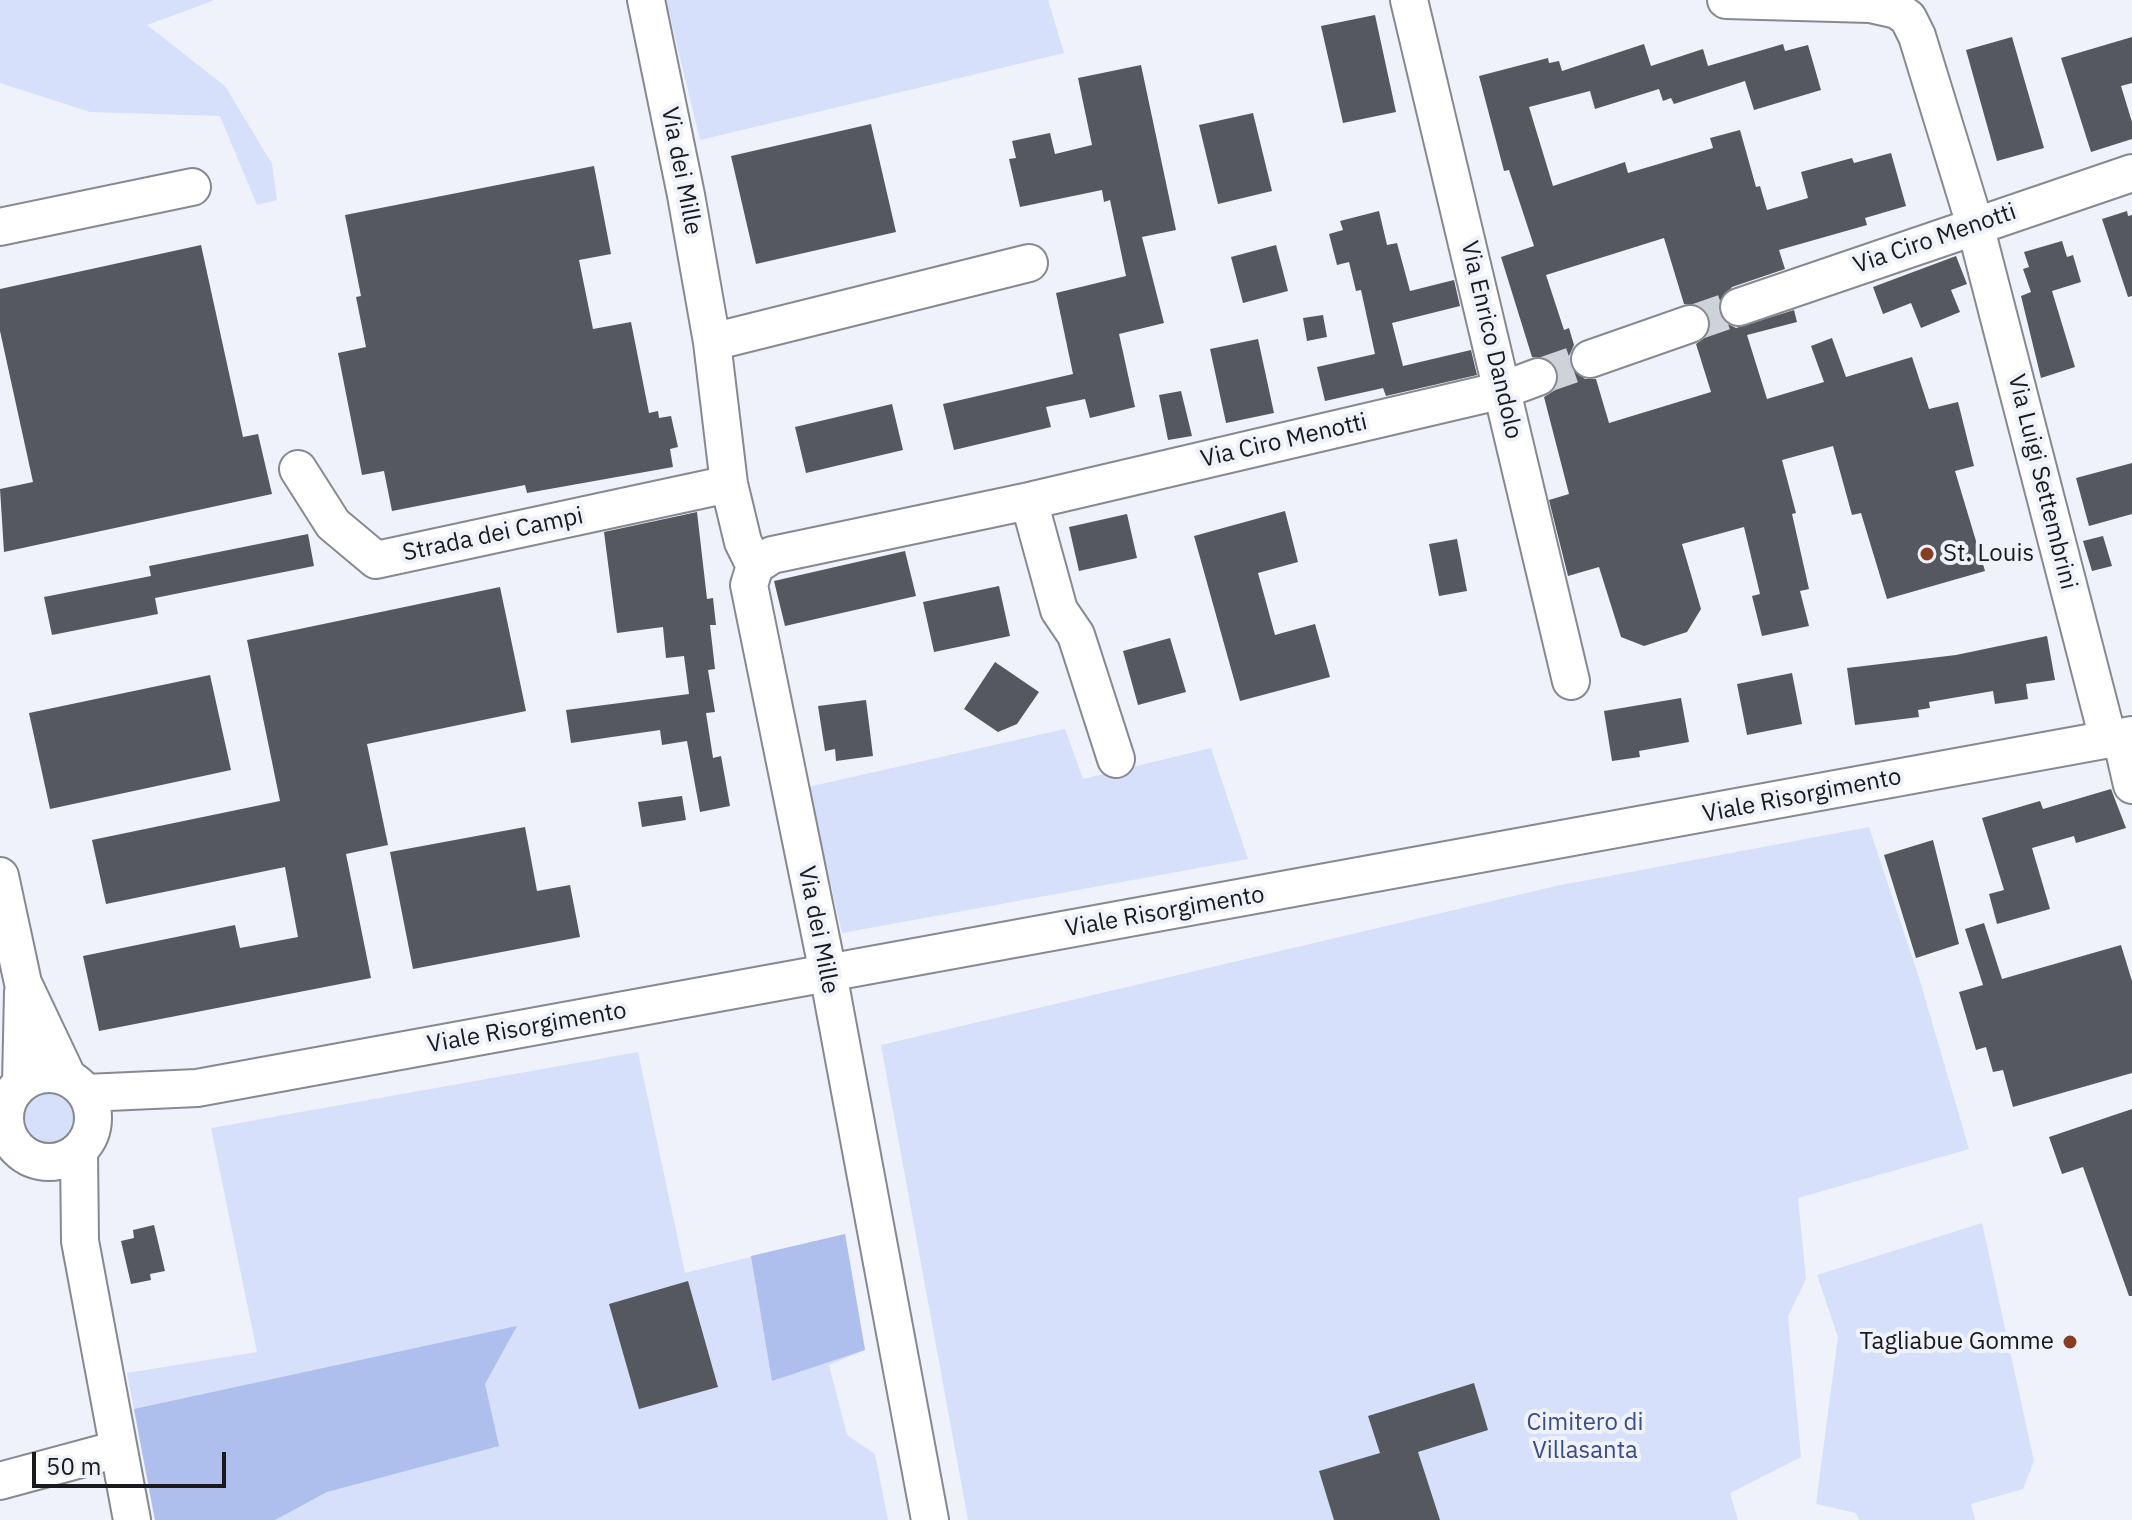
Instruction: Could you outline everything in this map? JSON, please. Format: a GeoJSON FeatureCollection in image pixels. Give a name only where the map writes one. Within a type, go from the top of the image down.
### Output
{"type":"FeatureCollection","features":[{"type":"Feature","properties":{"kind":"street","name":"Via Enrico Dandolo"},"geometry":{"type":"LineString","coordinates":[[1409,0],[1571,681]]}},
{"type":"Feature","properties":{"kind":"street","name":"Via Luigi Settembrini"},"geometry":{"type":"LineString","coordinates":[[1726,0],[1870,4],[1897,10],[1908,18],[1917,36],[1975,225],[2132,785]]}},
{"type":"Feature","properties":{"kind":"street","name":"Via dei Mille"},"geometry":{"type":"LineString","coordinates":[[650,16],[712,342],[729,484],[743,542],[755,566],[749,585],[828,973],[930,1520]]}},
{"type":"Feature","properties":{"kind":"street","name":"Via Ciro Menotti"},"geometry":{"type":"LineString","coordinates":[[1739,307],[2132,173]]}},
{"type":"Feature","properties":{"kind":"street"},"geometry":{"type":"LineString","coordinates":[[0,227],[192,187]]}},
{"type":"Feature","properties":{"kind":"street"},"geometry":{"type":"LineString","coordinates":[[712,342],[1029,263]]}},
{"type":"Feature","properties":{"kind":"street"},"geometry":{"type":"LineString","coordinates":[[1590,359],[1690,324]]}},
{"type":"Feature","properties":{"kind":"street","name":"Via Ciro Menotti"},"geometry":{"type":"LineString","coordinates":[[755,566],[772,555],[1029,501],[1503,390],[1538,377]]}},
{"type":"Feature","properties":{"kind":"street","name":"Strada dei Campi"},"geometry":{"type":"LineString","coordinates":[[298,469],[333,524],[376,560],[729,484]]}},
{"type":"Feature","properties":{"kind":"street"},"geometry":{"type":"LineString","coordinates":[[1029,501],[1059,610],[1076,635],[1116,759]]}},
{"type":"Feature","properties":{"kind":"street","name":"Viale Risorgimento"},"geometry":{"type":"LineString","coordinates":[[47,1149],[130,1112],[197,1088],[2120,737]]}},
{"type":"Feature","properties":{"kind":"street"},"geometry":{"type":"LineString","coordinates":[[0,876],[23,983],[94,1113],[47,1149]]}},
{"type":"Feature","properties":{"kind":"street"},"geometry":{"type":"LineString","coordinates":[[23,983],[5,1127],[47,1149],[80,1241],[132,1520]]}},
{"type":"Feature","properties":{"kind":"street"},"geometry":{"type":"LineString","coordinates":[[10,1094],[45,1074],[77,1085]]}},
{"type":"Feature","properties":{"kind":"street","name":"Viale Risorgimento"},"geometry":{"type":"LineString","coordinates":[[77,1085],[197,1088]]}},
{"type":"Feature","properties":{"kind":"street"},"geometry":{"type":"LineString","coordinates":[[0,1481],[118,1449]]}},
{"type":"Feature","properties":{"kind":"green space"},"geometry":{"type":"Polygon","coordinates":[[[0,0],[215,0],[147,25],[225,86],[272,164],[277,200],[257,205],[220,116],[90,112],[0,83],[0,0]]]}},
{"type":"Feature","properties":{"kind":"green space"},"geometry":{"type":"Polygon","coordinates":[[[666,0],[1048,0],[1064,53],[700,140],[666,0]]]}},
{"type":"Feature","properties":{"kind":"green space"},"geometry":{"type":"Polygon","coordinates":[[[1065,729],[1083,779],[1211,748],[1248,859],[842,933],[808,787],[1065,729]]]}},
{"type":"Feature","properties":{"kind":"green space","name":"Cimitero di Villasanta"},"geometry":{"type":"Polygon","coordinates":[[[1869,827],[1920,981],[1969,1149],[1798,1198],[1806,1279],[1788,1316],[1801,1457],[1730,1493],[1738,1520],[968,1520],[881,1045],[1556,886],[1869,827]]]}},
{"type":"Feature","properties":{"kind":"green space"},"geometry":{"type":"Polygon","coordinates":[[[638,1052],[685,1273],[845,1234],[865,1350],[829,1365],[847,1435],[875,1454],[888,1520],[155,1520],[127,1373],[257,1352],[211,1128],[638,1052]]]}},
{"type":"Feature","properties":{"kind":"green space"},"geometry":{"type":"Polygon","coordinates":[[[51,1086],[71,1095],[80,1115],[71,1135],[51,1144],[31,1135],[22,1115],[31,1095],[51,1086]]]}},
{"type":"Feature","properties":{"kind":"green space"},"geometry":{"type":"Polygon","coordinates":[[[1982,1223],[2034,1461],[2023,1489],[1971,1504],[1975,1520],[1859,1520],[1856,1513],[1816,1504],[1838,1337],[1817,1275],[1982,1223]]]}},
{"type":"Feature","properties":{"kind":"shaded area"},"geometry":{"type":"Polygon","coordinates":[[[845,1234],[865,1350],[772,1381],[751,1256],[845,1234]]]}},
{"type":"Feature","properties":{"kind":"shaded area"},"geometry":{"type":"Polygon","coordinates":[[[517,1326],[485,1384],[499,1446],[327,1492],[275,1520],[155,1520],[134,1409],[517,1326]]]}},
{"type":"Feature","properties":{"kind":"building"},"geometry":{"type":"Polygon","coordinates":[[[1375,15],[1396,112],[1343,123],[1321,26],[1375,15]]]}},
{"type":"Feature","properties":{"kind":"building"},"geometry":{"type":"Polygon","coordinates":[[[2012,37],[2044,148],[1997,161],[1966,50],[2012,37]]]}},
{"type":"Feature","properties":{"kind":"building"},"geometry":{"type":"Polygon","coordinates":[[[2132,37],[2132,83],[2121,86],[2132,122],[2132,139],[2091,152],[2061,58],[2132,37]]]}},
{"type":"Feature","properties":{"kind":"building"},"geometry":{"type":"Polygon","coordinates":[[[1644,44],[1651,66],[1703,49],[1708,66],[1783,44],[1785,51],[1808,45],[1821,90],[1754,110],[1745,81],[1674,104],[1671,98],[1663,101],[1659,89],[1595,109],[1590,91],[1529,107],[1553,186],[1625,162],[1628,173],[1713,148],[1710,138],[1740,130],[1756,187],[1760,186],[1767,210],[1808,198],[1801,172],[1852,158],[1854,163],[1891,153],[1906,206],[1865,218],[1867,225],[1779,250],[1785,269],[1732,287],[1719,302],[1719,313],[1726,323],[1736,328],[1794,310],[1797,322],[1747,335],[1767,399],[1824,382],[1811,346],[1832,338],[1846,377],[1912,357],[1929,409],[1958,402],[1974,466],[1955,471],[1985,571],[1887,599],[1861,513],[1852,515],[1833,446],[1782,460],[1796,513],[1792,514],[1809,589],[1800,591],[1809,626],[1762,636],[1752,596],[1760,594],[1744,527],[1682,544],[1701,609],[1687,632],[1644,646],[1621,637],[1599,567],[1568,576],[1549,500],[1569,494],[1544,397],[1555,390],[1558,370],[1551,360],[1532,357],[1501,257],[1534,246],[1509,170],[1504,171],[1479,76],[1548,58],[1549,63],[1559,61],[1562,71],[1644,44]],[[1664,238],[1546,275],[1564,330],[1569,328],[1574,345],[1569,356],[1571,367],[1585,379],[1596,379],[1609,423],[1711,392],[1696,344],[1706,337],[1710,318],[1703,308],[1684,304],[1664,238]]]}},
{"type":"Feature","properties":{"kind":"building"},"geometry":{"type":"Polygon","coordinates":[[[1141,65],[1176,230],[1142,237],[1164,323],[1119,334],[1135,407],[1090,418],[1085,399],[1046,407],[1051,427],[954,450],[943,404],[1073,374],[1056,293],[1126,276],[1110,200],[1104,202],[1102,190],[1020,207],[1009,159],[1016,158],[1012,141],[1050,133],[1055,154],[1092,145],[1078,78],[1141,65]]]}},
{"type":"Feature","properties":{"kind":"building"},"geometry":{"type":"Polygon","coordinates":[[[1253,113],[1272,191],[1218,204],[1199,125],[1253,113]]]}},
{"type":"Feature","properties":{"kind":"building"},"geometry":{"type":"Polygon","coordinates":[[[871,124],[896,232],[756,264],[731,156],[871,124]]]}},
{"type":"Feature","properties":{"kind":"building"},"geometry":{"type":"Polygon","coordinates":[[[594,166],[611,254],[579,260],[593,329],[631,322],[649,413],[658,411],[659,418],[671,416],[678,447],[670,449],[673,467],[527,493],[525,485],[392,511],[384,471],[362,475],[338,353],[366,347],[356,297],[361,296],[345,215],[594,166]]]}},
{"type":"Feature","properties":{"kind":"building"},"geometry":{"type":"Polygon","coordinates":[[[1379,211],[1387,245],[1397,243],[1410,291],[1454,280],[1460,306],[1392,323],[1403,366],[1471,350],[1477,375],[1386,396],[1383,388],[1325,401],[1317,367],[1375,354],[1361,290],[1356,291],[1349,262],[1337,265],[1329,234],[1343,230],[1340,221],[1379,211]]]}},
{"type":"Feature","properties":{"kind":"building"},"geometry":{"type":"Polygon","coordinates":[[[2127,211],[2128,216],[2132,215],[2132,296],[2128,297],[2102,219],[2127,211]]]}},
{"type":"Feature","properties":{"kind":"building"},"geometry":{"type":"Polygon","coordinates":[[[2062,241],[2067,257],[2073,255],[2081,282],[2052,291],[2075,367],[2041,378],[2021,296],[2031,292],[2023,269],[2029,267],[2024,252],[2062,241]]]}},
{"type":"Feature","properties":{"kind":"building"},"geometry":{"type":"Polygon","coordinates":[[[201,245],[243,437],[258,434],[272,494],[4,552],[0,489],[33,482],[0,331],[0,289],[201,245]]]}},
{"type":"Feature","properties":{"kind":"building"},"geometry":{"type":"Polygon","coordinates":[[[1276,245],[1288,291],[1243,303],[1231,257],[1276,245]]]}},
{"type":"Feature","properties":{"kind":"building"},"geometry":{"type":"Polygon","coordinates":[[[1956,256],[1967,284],[1951,290],[1960,312],[1921,328],[1911,303],[1883,314],[1873,287],[1956,256]]]}},
{"type":"Feature","properties":{"kind":"building"},"geometry":{"type":"Polygon","coordinates":[[[1323,315],[1327,337],[1307,341],[1303,318],[1323,315]]]}},
{"type":"Feature","properties":{"kind":"building"},"geometry":{"type":"Polygon","coordinates":[[[1258,339],[1274,413],[1226,423],[1210,349],[1258,339]]]}},
{"type":"Feature","properties":{"kind":"building"},"geometry":{"type":"Polygon","coordinates":[[[1181,391],[1192,436],[1168,440],[1159,395],[1181,391]]]}},
{"type":"Feature","properties":{"kind":"building"},"geometry":{"type":"Polygon","coordinates":[[[892,404],[903,450],[806,473],[795,427],[892,404]]]}},
{"type":"Feature","properties":{"kind":"building"},"geometry":{"type":"Polygon","coordinates":[[[2132,463],[2132,514],[2089,526],[2076,478],[2132,463]]]}},
{"type":"Feature","properties":{"kind":"building"},"geometry":{"type":"Polygon","coordinates":[[[1285,511],[1298,562],[1258,573],[1275,635],[1315,624],[1330,677],[1240,701],[1194,536],[1285,511]]]}},
{"type":"Feature","properties":{"kind":"building"},"geometry":{"type":"Polygon","coordinates":[[[697,512],[707,599],[713,598],[716,625],[710,625],[715,669],[708,670],[715,712],[706,713],[713,758],[721,756],[730,806],[700,812],[687,741],[662,745],[660,730],[571,743],[566,710],[689,694],[684,656],[666,658],[663,627],[617,633],[604,532],[697,512]]]}},
{"type":"Feature","properties":{"kind":"building"},"geometry":{"type":"Polygon","coordinates":[[[1127,514],[1137,558],[1079,571],[1069,527],[1127,514]]]}},
{"type":"Feature","properties":{"kind":"building"},"geometry":{"type":"Polygon","coordinates":[[[308,534],[314,566],[155,598],[158,614],[52,635],[44,597],[151,576],[149,566],[308,534]]]}},
{"type":"Feature","properties":{"kind":"building"},"geometry":{"type":"Polygon","coordinates":[[[2103,536],[2112,566],[2092,571],[2083,541],[2103,536]]]}},
{"type":"Feature","properties":{"kind":"building"},"geometry":{"type":"Polygon","coordinates":[[[1457,539],[1467,591],[1439,596],[1429,544],[1457,539]]]}},
{"type":"Feature","properties":{"kind":"building"},"geometry":{"type":"Polygon","coordinates":[[[905,551],[916,596],[785,626],[774,581],[905,551]]]}},
{"type":"Feature","properties":{"kind":"building"},"geometry":{"type":"Polygon","coordinates":[[[999,586],[1010,636],[934,652],[923,602],[999,586]]]}},
{"type":"Feature","properties":{"kind":"building"},"geometry":{"type":"Polygon","coordinates":[[[500,587],[526,711],[367,744],[388,845],[346,854],[371,978],[99,1031],[83,956],[235,925],[240,948],[298,937],[285,867],[106,904],[92,840],[280,801],[247,640],[500,587]]]}},
{"type":"Feature","properties":{"kind":"building"},"geometry":{"type":"Polygon","coordinates":[[[2047,636],[2055,680],[2026,684],[2028,699],[1995,704],[1993,691],[1929,702],[1930,708],[1918,710],[1919,717],[1855,725],[1847,668],[1956,655],[2047,636]]]}},
{"type":"Feature","properties":{"kind":"building"},"geometry":{"type":"Polygon","coordinates":[[[1170,638],[1186,692],[1138,705],[1123,651],[1170,638]]]}},
{"type":"Feature","properties":{"kind":"building"},"geometry":{"type":"Polygon","coordinates":[[[995,662],[1039,692],[1017,724],[998,732],[964,709],[995,662]]]}},
{"type":"Feature","properties":{"kind":"building"},"geometry":{"type":"Polygon","coordinates":[[[1792,673],[1802,724],[1747,735],[1737,684],[1792,673]]]}},
{"type":"Feature","properties":{"kind":"building"},"geometry":{"type":"Polygon","coordinates":[[[210,675],[231,770],[50,809],[29,713],[210,675]]]}},
{"type":"Feature","properties":{"kind":"building"},"geometry":{"type":"Polygon","coordinates":[[[1681,698],[1689,742],[1639,751],[1640,757],[1612,761],[1604,711],[1681,698]]]}},
{"type":"Feature","properties":{"kind":"building"},"geometry":{"type":"Polygon","coordinates":[[[866,700],[873,756],[836,761],[835,749],[825,751],[818,706],[866,700]]]}},
{"type":"Feature","properties":{"kind":"building"},"geometry":{"type":"Polygon","coordinates":[[[2111,789],[2126,828],[2076,843],[2074,836],[2032,848],[2050,909],[1997,924],[1989,894],[2004,890],[1982,818],[2040,801],[2043,809],[2111,789]]]}},
{"type":"Feature","properties":{"kind":"building"},"geometry":{"type":"Polygon","coordinates":[[[682,796],[686,820],[642,827],[638,802],[682,796]]]}},
{"type":"Feature","properties":{"kind":"building"},"geometry":{"type":"Polygon","coordinates":[[[525,827],[537,891],[570,885],[580,937],[413,969],[390,852],[525,827]]]}},
{"type":"Feature","properties":{"kind":"building"},"geometry":{"type":"Polygon","coordinates":[[[1933,840],[1959,944],[1916,958],[1884,855],[1933,840]]]}},
{"type":"Feature","properties":{"kind":"building"},"geometry":{"type":"Polygon","coordinates":[[[1984,923],[2002,979],[2121,945],[2132,981],[2132,1073],[2013,1107],[2003,1070],[1993,1072],[1986,1047],[1976,1050],[1959,992],[1983,985],[1965,929],[1984,923]]]}},
{"type":"Feature","properties":{"kind":"building"},"geometry":{"type":"Polygon","coordinates":[[[2132,1109],[2132,1296],[2129,1296],[2083,1167],[2062,1174],[2049,1137],[2132,1109]]]}},
{"type":"Feature","properties":{"kind":"building"},"geometry":{"type":"Polygon","coordinates":[[[154,1225],[165,1271],[150,1274],[151,1280],[131,1284],[121,1241],[134,1238],[133,1230],[154,1225]]]}},
{"type":"Feature","properties":{"kind":"building"},"geometry":{"type":"Polygon","coordinates":[[[688,1281],[718,1387],[639,1409],[609,1304],[688,1281]]]}},
{"type":"Feature","properties":{"kind":"building"},"geometry":{"type":"Polygon","coordinates":[[[1474,1383],[1488,1430],[1418,1452],[1440,1520],[1334,1520],[1319,1471],[1380,1453],[1368,1416],[1474,1383]]]}},
{"type":"Feature","properties":{"kind":"tunnel"},"geometry":{"type":"LineString","coordinates":[[1690,324],[1739,307]]}},
{"type":"Feature","properties":{"kind":"tunnel"},"geometry":{"type":"LineString","coordinates":[[1538,377],[1590,359]]}},
{"type":"Feature","properties":{"kind":"place","name":"St. Louis"},"geometry":{"type":"Point","coordinates":[1927,554]}},
{"type":"Feature","properties":{"kind":"place","name":"Tagliabue Gomme"},"geometry":{"type":"Point","coordinates":[2070,1342]}}]}
